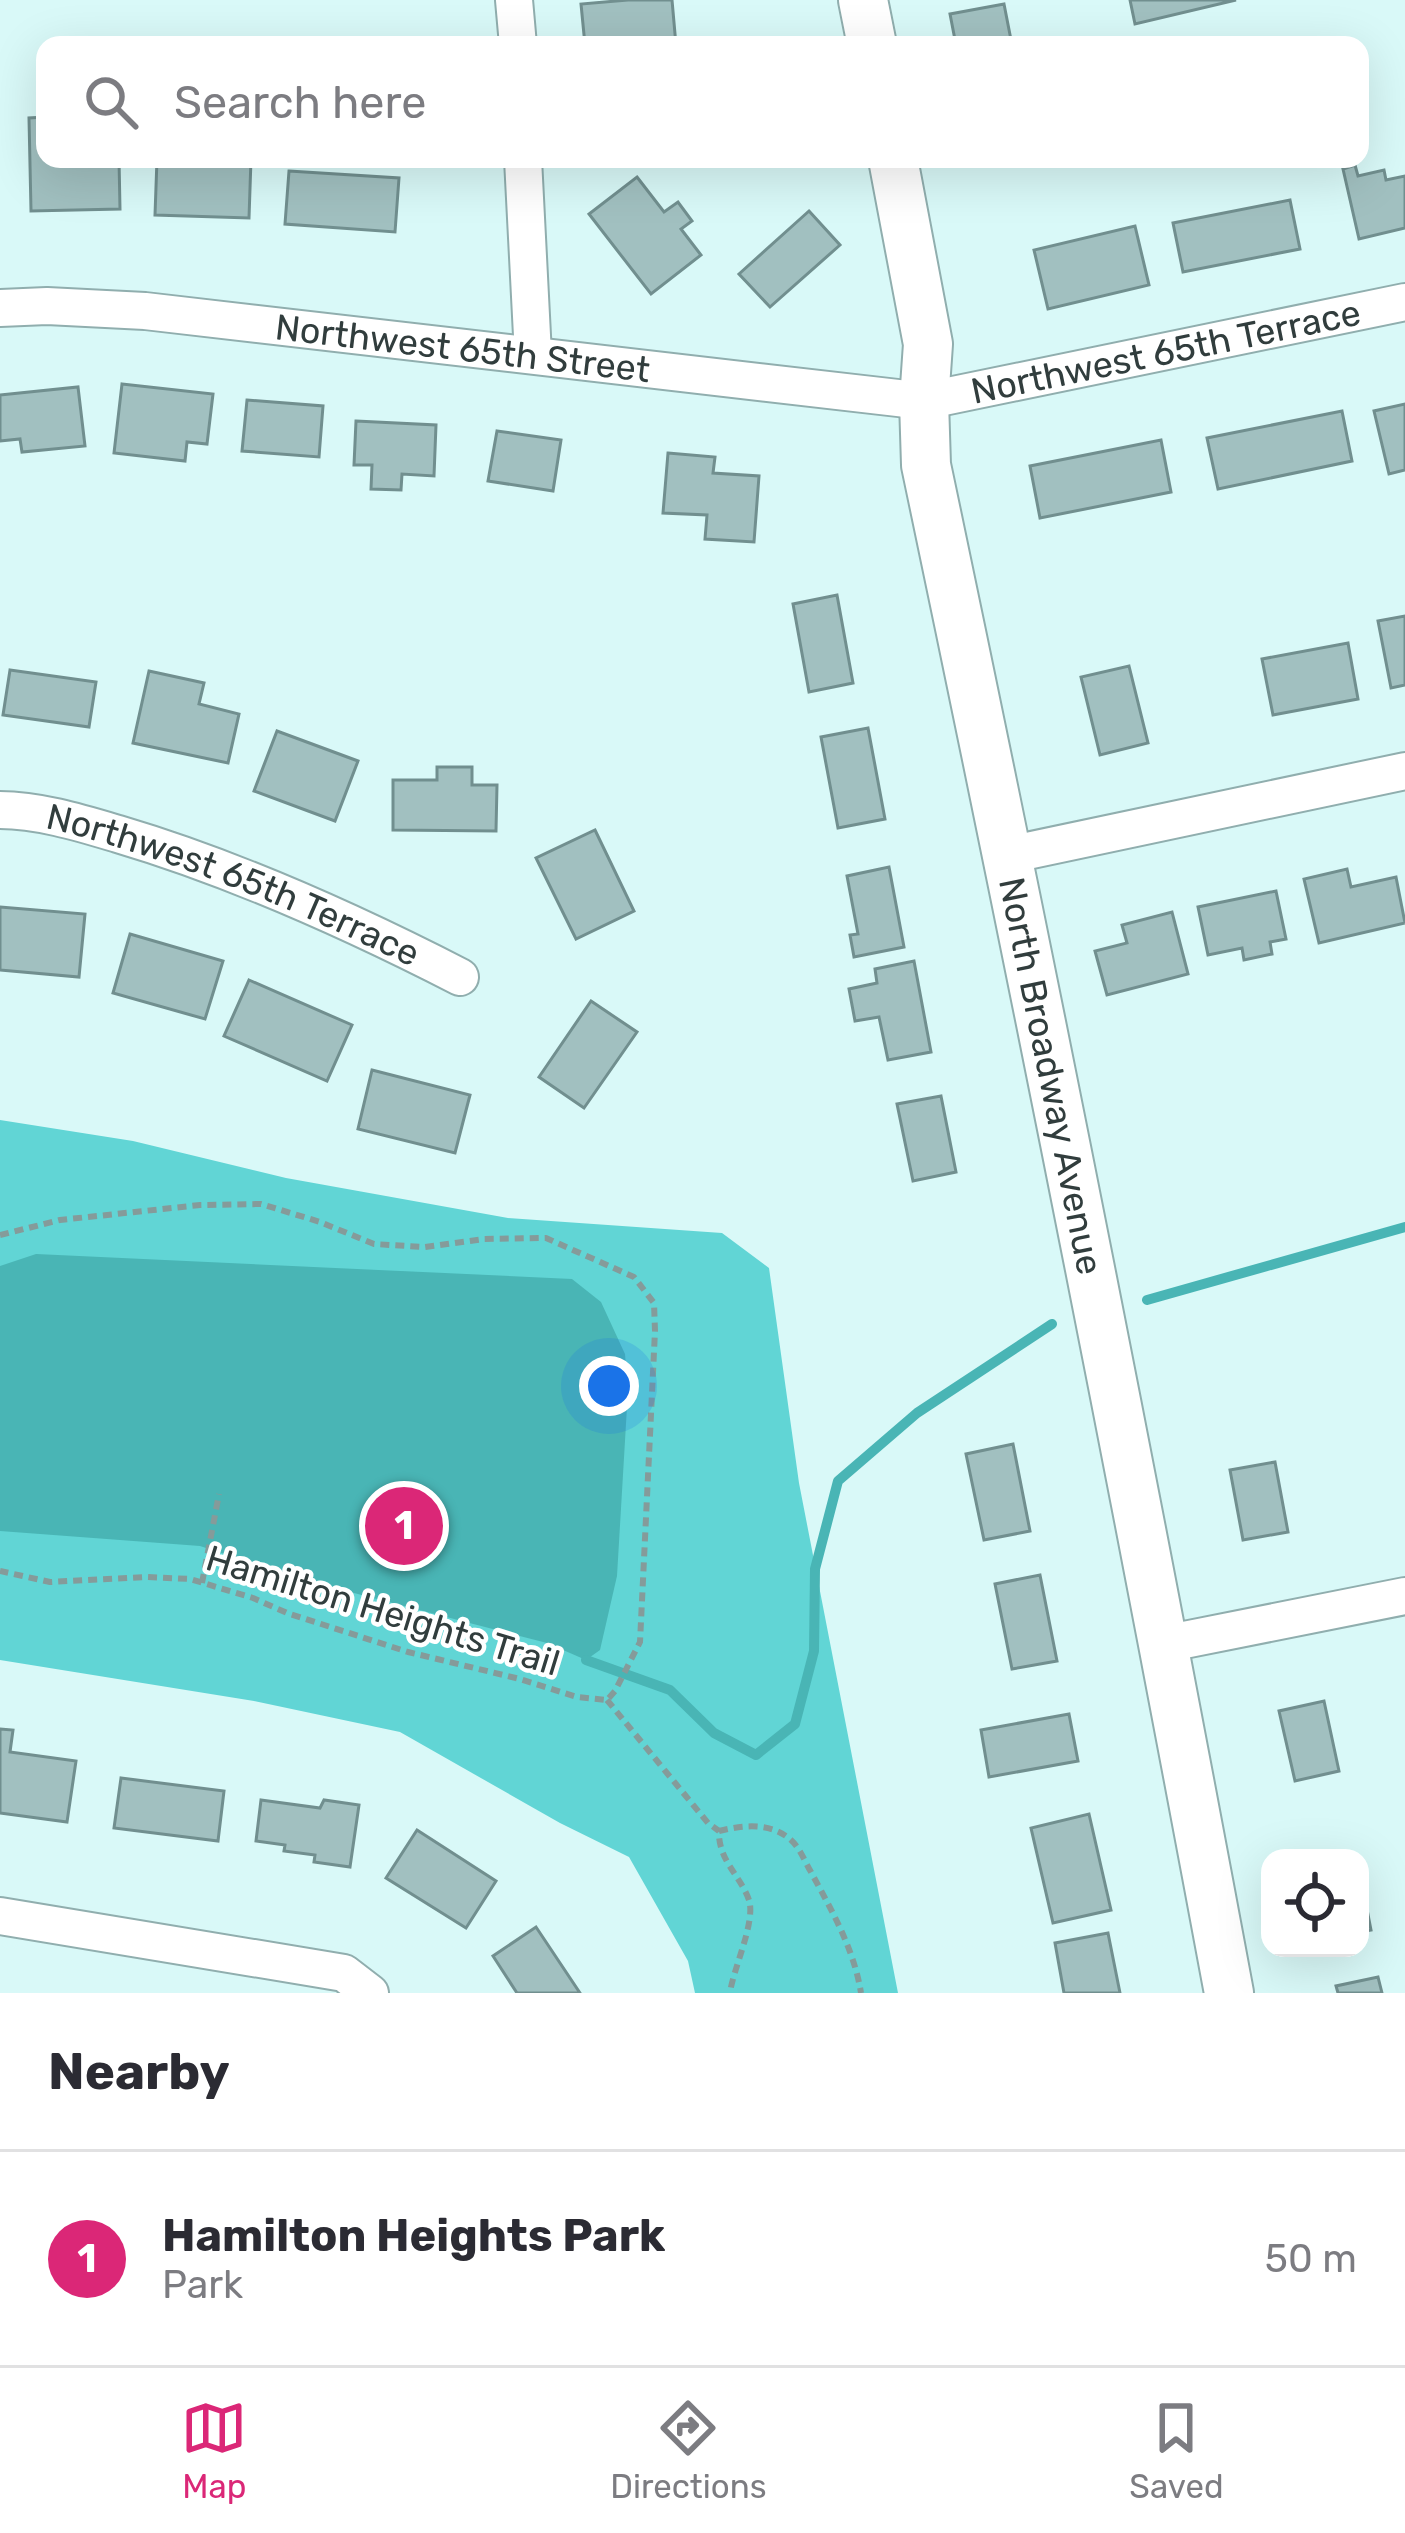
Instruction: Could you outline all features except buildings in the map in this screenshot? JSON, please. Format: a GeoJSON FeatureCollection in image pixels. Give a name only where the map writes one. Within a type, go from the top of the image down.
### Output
{"type":"FeatureCollection","features":[{"type":"Feature","properties":{"kind":"street"},"geometry":{"type":"LineString","coordinates":[[514,0],[517,36]]}},
{"type":"Feature","properties":{"kind":"street"},"geometry":{"type":"LineString","coordinates":[[863,0],[870,36]]}},
{"type":"Feature","properties":{"kind":"street"},"geometry":{"type":"LineString","coordinates":[[524,168],[533,355]]}},
{"type":"Feature","properties":{"kind":"street","name":"North Broadway Avenue"},"geometry":{"type":"LineString","coordinates":[[895,168],[928,344],[926,465],[1008,854],[1229,1993]]}},
{"type":"Feature","properties":{"kind":"street","name":"Northwest 65th Terrace"},"geometry":{"type":"LineString","coordinates":[[924,401],[1405,302]]}},
{"type":"Feature","properties":{"kind":"street","name":"Northwest 65th Street"},"geometry":{"type":"LineString","coordinates":[[0,308],[146,311],[924,401]]}},
{"type":"Feature","properties":{"kind":"street"},"geometry":{"type":"LineString","coordinates":[[1008,854],[1405,771]]}},
{"type":"Feature","properties":{"kind":"street","name":"Northwest 65th Terrace"},"geometry":{"type":"LineString","coordinates":[[0,810],[81,823],[152,844],[391,941],[460,976]]}},
{"type":"Feature","properties":{"kind":"street"},"geometry":{"type":"LineString","coordinates":[[1164,1644],[1405,1596]]}},
{"type":"Feature","properties":{"kind":"street"},"geometry":{"type":"LineString","coordinates":[[0,1916],[344,1973],[370,1993]]}},
{"type":"Feature","properties":{"kind":"path"},"geometry":{"type":"LineString","coordinates":[[0,1235],[60,1220],[200,1205],[261,1204],[374,1244],[425,1247],[484,1239],[546,1238],[634,1277],[654,1303],[656,1331],[643,1614],[640,1642],[607,1700],[719,1831]]}},
{"type":"Feature","properties":{"kind":"path"},"geometry":{"type":"LineString","coordinates":[[202,1582],[219,1494]]}},
{"type":"Feature","properties":{"kind":"path","name":"Hamilton Heights Trail"},"geometry":{"type":"LineString","coordinates":[[0,1571],[50,1582],[146,1577],[202,1582],[408,1652],[577,1697],[607,1700]]}},
{"type":"Feature","properties":{"kind":"path"},"geometry":{"type":"LineString","coordinates":[[719,1831],[759,1826],[791,1840],[838,1920],[861,1993]]}},
{"type":"Feature","properties":{"kind":"path"},"geometry":{"type":"LineString","coordinates":[[719,1831],[718,1844],[750,1903],[730,1993]]}},
{"type":"Feature","properties":{"kind":"shaded area"},"geometry":{"type":"Polygon","coordinates":[[[0,1120],[133,1141],[286,1178],[508,1218],[722,1233],[769,1268],[799,1483],[898,1993],[695,1993],[688,1961],[629,1857],[400,1732],[254,1701],[0,1660],[0,1120]]]}},
{"type":"Feature","properties":{"kind":"shaded area"},"geometry":{"type":"Polygon","coordinates":[[[36,1254],[572,1279],[601,1302],[625,1354],[628,1390],[617,1576],[600,1650],[586,1660],[547,1643],[304,1580],[200,1546],[0,1531],[0,1266],[36,1254]]]}},
{"type":"Feature","properties":{"kind":"waterway"},"geometry":{"type":"LineString","coordinates":[[1147,1300],[1405,1227]]}},
{"type":"Feature","properties":{"kind":"waterway"},"geometry":{"type":"LineString","coordinates":[[586,1660],[670,1690],[714,1733],[756,1755],[795,1724],[814,1651],[815,1569],[838,1481],[917,1413],[1052,1324]]}},
{"type":"Feature","properties":{"kind":"place","name":"Hamilton Heights Park"},"geometry":{"type":"Point","coordinates":[404,1526]}}]}
